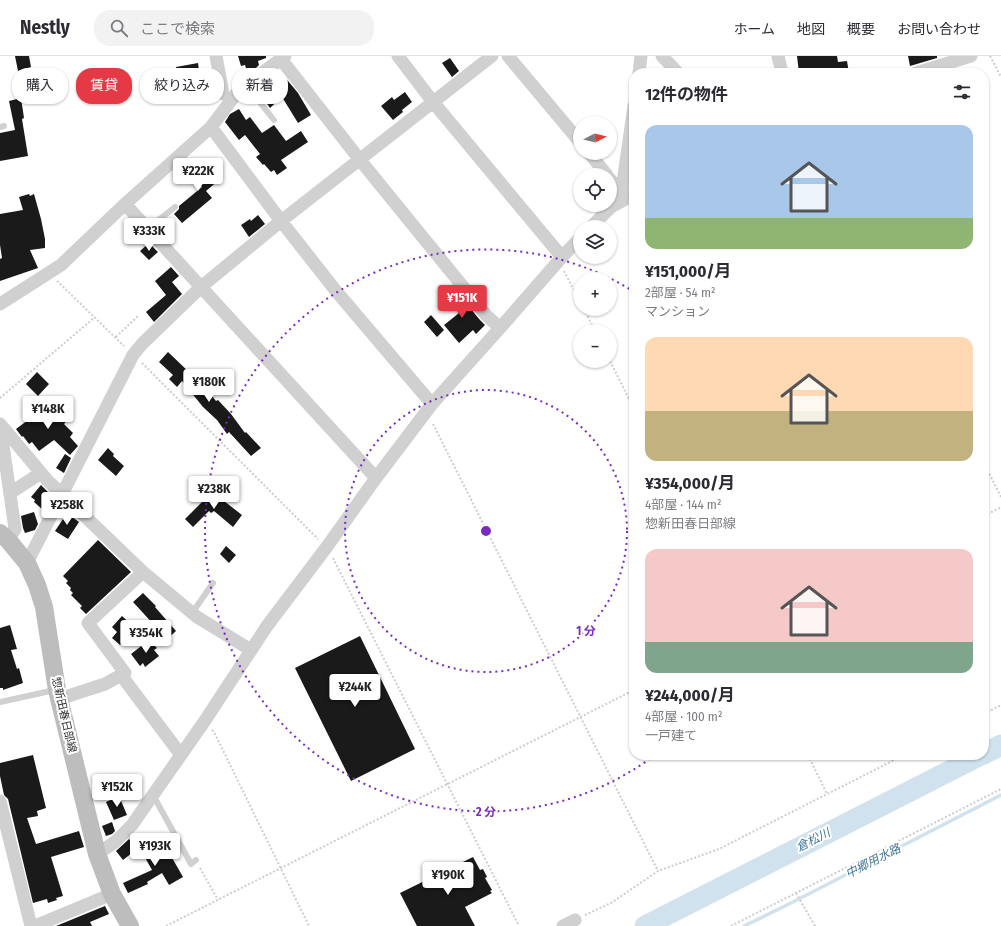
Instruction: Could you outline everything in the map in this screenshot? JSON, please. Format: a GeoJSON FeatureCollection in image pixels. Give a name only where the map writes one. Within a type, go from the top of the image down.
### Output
{"type":"FeatureCollection","features":[{"type":"Feature","properties":{"kind":"main road","name":"惣新田春日部線"},"geometry":{"type":"LineString","coordinates":[[4,537],[27,563],[37,585],[44,607],[58,694],[97,854],[112,894],[130,926]]}},
{"type":"Feature","properties":{"kind":"street"},"geometry":{"type":"LineString","coordinates":[[216,56],[218,68]]}},
{"type":"Feature","properties":{"kind":"street"},"geometry":{"type":"LineString","coordinates":[[398,56],[561,263]]}},
{"type":"Feature","properties":{"kind":"street"},"geometry":{"type":"LineString","coordinates":[[27,563],[133,355],[142,344],[201,287],[281,221],[492,56]]}},
{"type":"Feature","properties":{"kind":"street"},"geometry":{"type":"LineString","coordinates":[[508,56],[573,134]]}},
{"type":"Feature","properties":{"kind":"street"},"geometry":{"type":"LineString","coordinates":[[640,68],[641,56]]}},
{"type":"Feature","properties":{"kind":"street"},"geometry":{"type":"LineString","coordinates":[[662,56],[673,68]]}},
{"type":"Feature","properties":{"kind":"street"},"geometry":{"type":"LineString","coordinates":[[778,56],[781,68]]}},
{"type":"Feature","properties":{"kind":"street"},"geometry":{"type":"LineString","coordinates":[[932,68],[971,56]]}},
{"type":"Feature","properties":{"kind":"street"},"geometry":{"type":"LineString","coordinates":[[268,68],[283,57],[360,160],[486,315],[500,328]]}},
{"type":"Feature","properties":{"kind":"street"},"geometry":{"type":"LineString","coordinates":[[224,97],[226,108]]}},
{"type":"Feature","properties":{"kind":"street"},"geometry":{"type":"LineString","coordinates":[[0,304],[61,264],[125,204],[211,128],[232,100]]}},
{"type":"Feature","properties":{"kind":"street"},"geometry":{"type":"LineString","coordinates":[[211,128],[281,221],[428,409]]}},
{"type":"Feature","properties":{"kind":"street"},"geometry":{"type":"LineString","coordinates":[[617,201],[623,182],[629,141]]}},
{"type":"Feature","properties":{"kind":"street"},"geometry":{"type":"LineString","coordinates":[[595,160],[601,168]]}},
{"type":"Feature","properties":{"kind":"street"},"geometry":{"type":"LineString","coordinates":[[617,203],[629,197]]}},
{"type":"Feature","properties":{"kind":"street"},"geometry":{"type":"LineString","coordinates":[[125,204],[376,478]]}},
{"type":"Feature","properties":{"kind":"street"},"geometry":{"type":"LineString","coordinates":[[599,220],[607,212]]}},
{"type":"Feature","properties":{"kind":"street"},"geometry":{"type":"LineString","coordinates":[[97,854],[115,842],[132,825],[204,722],[267,626],[428,409],[500,328],[561,263],[573,247]]}},
{"type":"Feature","properties":{"kind":"street"},"geometry":{"type":"LineString","coordinates":[[0,420],[1,443],[10,493],[14,529],[4,537]]}},
{"type":"Feature","properties":{"kind":"street"},"geometry":{"type":"LineString","coordinates":[[0,424],[41,474],[143,572],[197,617],[251,650]]}},
{"type":"Feature","properties":{"kind":"street"},"geometry":{"type":"LineString","coordinates":[[10,493],[41,474]]}},
{"type":"Feature","properties":{"kind":"street"},"geometry":{"type":"LineString","coordinates":[[58,694],[105,684],[125,673],[88,623],[143,572]]}},
{"type":"Feature","properties":{"kind":"street"},"geometry":{"type":"LineString","coordinates":[[121,675],[181,755]]}},
{"type":"Feature","properties":{"kind":"street"},"geometry":{"type":"LineString","coordinates":[[0,801],[31,926]]}},
{"type":"Feature","properties":{"kind":"street"},"geometry":{"type":"LineString","coordinates":[[35,926],[112,894]]}},
{"type":"Feature","properties":{"kind":"lane"},"geometry":{"type":"LineString","coordinates":[[261,104],[274,120]]}},
{"type":"Feature","properties":{"kind":"lane"},"geometry":{"type":"LineString","coordinates":[[147,229],[175,207]]}},
{"type":"Feature","properties":{"kind":"lane"},"geometry":{"type":"LineString","coordinates":[[192,613],[213,583]]}},
{"type":"Feature","properties":{"kind":"lane"},"geometry":{"type":"LineString","coordinates":[[0,702],[58,694]]}},
{"type":"Feature","properties":{"kind":"lane"},"geometry":{"type":"LineString","coordinates":[[153,795],[190,864],[196,860]]}},
{"type":"Feature","properties":{"kind":"path"},"geometry":{"type":"LineString","coordinates":[[990,56],[1001,77]]}},
{"type":"Feature","properties":{"kind":"path"},"geometry":{"type":"LineString","coordinates":[[560,277],[561,263]]}},
{"type":"Feature","properties":{"kind":"path"},"geometry":{"type":"LineString","coordinates":[[561,263],[573,288]]}},
{"type":"Feature","properties":{"kind":"path"},"geometry":{"type":"LineString","coordinates":[[116,338],[138,316]]}},
{"type":"Feature","properties":{"kind":"path"},"geometry":{"type":"LineString","coordinates":[[0,398],[95,317]]}},
{"type":"Feature","properties":{"kind":"path"},"geometry":{"type":"LineString","coordinates":[[614,368],[629,399]]}},
{"type":"Feature","properties":{"kind":"path"},"geometry":{"type":"LineString","coordinates":[[428,409],[432,421],[658,871]]}},
{"type":"Feature","properties":{"kind":"path"},"geometry":{"type":"LineString","coordinates":[[989,473],[1001,497]]}},
{"type":"Feature","properties":{"kind":"path"},"geometry":{"type":"LineString","coordinates":[[989,514],[1001,508]]}},
{"type":"Feature","properties":{"kind":"path"},"geometry":{"type":"LineString","coordinates":[[166,926],[629,693]]}},
{"type":"Feature","properties":{"kind":"path"},"geometry":{"type":"LineString","coordinates":[[989,711],[1001,705]]}},
{"type":"Feature","properties":{"kind":"path"},"geometry":{"type":"LineString","coordinates":[[204,722],[214,732],[309,926]]}},
{"type":"Feature","properties":{"kind":"path"},"geometry":{"type":"LineString","coordinates":[[810,760],[827,794]]}},
{"type":"Feature","properties":{"kind":"path"},"geometry":{"type":"LineString","coordinates":[[569,923],[611,903],[658,871],[719,849],[894,760]]}},
{"type":"Feature","properties":{"kind":"path"},"geometry":{"type":"LineString","coordinates":[[731,926],[1001,789]]}},
{"type":"Feature","properties":{"kind":"path"},"geometry":{"type":"LineString","coordinates":[[196,860],[218,900]]}},
{"type":"Feature","properties":{"kind":"path"},"geometry":{"type":"LineString","coordinates":[[796,893],[815,926]]}},
{"type":"Feature","properties":{"kind":"building"},"geometry":{"type":"Polygon","coordinates":[[[15,56],[29,56],[31,67],[17,68],[15,56]]]}},
{"type":"Feature","properties":{"kind":"building"},"geometry":{"type":"Polygon","coordinates":[[[238,56],[266,56],[266,58],[258,61],[259,65],[256,68],[246,68],[245,65],[241,66],[238,56]]]}},
{"type":"Feature","properties":{"kind":"building"},"geometry":{"type":"Polygon","coordinates":[[[797,56],[837,56],[838,62],[847,61],[848,68],[798,68],[797,56]]]}},
{"type":"Feature","properties":{"kind":"building"},"geometry":{"type":"Polygon","coordinates":[[[908,56],[937,56],[937,58],[910,66],[908,56]]]}},
{"type":"Feature","properties":{"kind":"building"},"geometry":{"type":"Polygon","coordinates":[[[450,58],[459,71],[452,77],[442,63],[450,58]]]}},
{"type":"Feature","properties":{"kind":"building"},"geometry":{"type":"Polygon","coordinates":[[[198,63],[199,68],[176,68],[198,63]]]}},
{"type":"Feature","properties":{"kind":"building"},"geometry":{"type":"Polygon","coordinates":[[[288,81],[298,93],[311,115],[298,123],[286,104],[288,104],[288,81]]]}},
{"type":"Feature","properties":{"kind":"building"},"geometry":{"type":"Polygon","coordinates":[[[405,92],[412,102],[393,120],[381,106],[392,97],[394,100],[405,92]]]}},
{"type":"Feature","properties":{"kind":"building"},"geometry":{"type":"Polygon","coordinates":[[[12,100],[12,104],[22,104],[24,118],[22,119],[28,156],[0,161],[0,133],[15,130],[9,101],[12,100]]]}},
{"type":"Feature","properties":{"kind":"building"},"geometry":{"type":"Polygon","coordinates":[[[267,104],[274,104],[270,108],[267,104]]]}},
{"type":"Feature","properties":{"kind":"building"},"geometry":{"type":"Polygon","coordinates":[[[239,109],[246,120],[250,117],[262,133],[274,125],[286,141],[301,131],[308,142],[281,160],[287,168],[277,175],[274,170],[271,172],[256,157],[260,154],[245,135],[239,140],[225,122],[230,114],[239,109]]]}},
{"type":"Feature","properties":{"kind":"building"},"geometry":{"type":"Polygon","coordinates":[[[199,163],[201,165],[204,163],[219,180],[206,191],[212,198],[182,223],[174,214],[179,209],[179,206],[202,187],[189,171],[199,163]]]}},
{"type":"Feature","properties":{"kind":"building"},"geometry":{"type":"Polygon","coordinates":[[[29,194],[30,196],[34,194],[41,219],[45,239],[45,248],[30,250],[38,268],[0,281],[0,259],[2,258],[0,245],[0,214],[23,210],[19,197],[29,194]]]}},
{"type":"Feature","properties":{"kind":"building"},"geometry":{"type":"Polygon","coordinates":[[[258,215],[265,224],[249,237],[241,225],[250,219],[251,221],[258,215]]]}},
{"type":"Feature","properties":{"kind":"building"},"geometry":{"type":"Polygon","coordinates":[[[149,243],[158,252],[149,260],[140,251],[149,243]]]}},
{"type":"Feature","properties":{"kind":"building"},"geometry":{"type":"Polygon","coordinates":[[[171,267],[179,276],[172,282],[182,294],[154,322],[146,312],[166,295],[155,281],[171,267]]]}},
{"type":"Feature","properties":{"kind":"building"},"geometry":{"type":"Polygon","coordinates":[[[455,290],[485,325],[476,334],[473,330],[459,343],[444,325],[459,313],[446,298],[455,290]]]}},
{"type":"Feature","properties":{"kind":"building"},"geometry":{"type":"Polygon","coordinates":[[[431,315],[444,330],[437,337],[424,322],[431,315]]]}},
{"type":"Feature","properties":{"kind":"building"},"geometry":{"type":"Polygon","coordinates":[[[168,352],[190,373],[189,374],[202,386],[203,385],[216,401],[218,400],[245,433],[246,432],[261,448],[251,456],[229,432],[227,434],[217,420],[203,407],[182,381],[177,387],[169,379],[173,375],[159,362],[168,352]]]}},
{"type":"Feature","properties":{"kind":"building"},"geometry":{"type":"Polygon","coordinates":[[[37,372],[49,384],[38,396],[26,384],[37,372]]]}},
{"type":"Feature","properties":{"kind":"building"},"geometry":{"type":"Polygon","coordinates":[[[41,402],[52,415],[58,408],[69,418],[64,424],[73,433],[70,437],[78,446],[70,455],[54,440],[39,451],[32,442],[29,444],[16,429],[36,414],[32,409],[41,402]]]}},
{"type":"Feature","properties":{"kind":"building"},"geometry":{"type":"Polygon","coordinates":[[[108,448],[114,454],[113,456],[124,466],[116,476],[98,460],[108,448]]]}},
{"type":"Feature","properties":{"kind":"building"},"geometry":{"type":"Polygon","coordinates":[[[65,454],[71,458],[64,473],[56,468],[65,454]]]}},
{"type":"Feature","properties":{"kind":"building"},"geometry":{"type":"Polygon","coordinates":[[[41,485],[52,496],[42,509],[31,497],[41,485]]]}},
{"type":"Feature","properties":{"kind":"building"},"geometry":{"type":"Polygon","coordinates":[[[215,489],[225,499],[224,501],[242,515],[233,527],[214,511],[211,513],[209,511],[193,527],[185,519],[215,489]]]}},
{"type":"Feature","properties":{"kind":"building"},"geometry":{"type":"Polygon","coordinates":[[[34,512],[38,524],[35,530],[25,533],[21,516],[34,512]]]}},
{"type":"Feature","properties":{"kind":"building"},"geometry":{"type":"Polygon","coordinates":[[[67,513],[79,522],[68,539],[55,531],[67,513]]]}},
{"type":"Feature","properties":{"kind":"building"},"geometry":{"type":"Polygon","coordinates":[[[98,540],[131,572],[86,614],[80,608],[82,606],[71,595],[73,593],[70,590],[71,588],[66,583],[68,581],[63,576],[98,540]]]}},
{"type":"Feature","properties":{"kind":"building"},"geometry":{"type":"Polygon","coordinates":[[[226,546],[236,555],[229,563],[220,554],[226,546]]]}},
{"type":"Feature","properties":{"kind":"building"},"geometry":{"type":"Polygon","coordinates":[[[143,593],[156,606],[155,607],[176,631],[167,639],[133,602],[143,593]]]}},
{"type":"Feature","properties":{"kind":"building"},"geometry":{"type":"Polygon","coordinates":[[[122,616],[135,628],[120,645],[112,638],[117,632],[112,627],[122,616]]]}},
{"type":"Feature","properties":{"kind":"building"},"geometry":{"type":"Polygon","coordinates":[[[10,625],[17,649],[11,650],[17,669],[19,668],[23,683],[3,690],[3,688],[0,688],[0,628],[10,625]]]}},
{"type":"Feature","properties":{"kind":"building"},"geometry":{"type":"Polygon","coordinates":[[[360,636],[415,749],[351,781],[295,668],[360,636]]]}},
{"type":"Feature","properties":{"kind":"building"},"geometry":{"type":"Polygon","coordinates":[[[149,640],[157,648],[154,650],[159,656],[145,667],[143,663],[140,666],[131,654],[149,640]]]}},
{"type":"Feature","properties":{"kind":"building"},"geometry":{"type":"Polygon","coordinates":[[[33,755],[46,808],[37,811],[38,816],[27,818],[36,844],[79,831],[84,847],[51,857],[63,896],[48,903],[47,899],[33,903],[8,799],[4,795],[0,776],[0,763],[33,755]]]}},
{"type":"Feature","properties":{"kind":"building"},"geometry":{"type":"Polygon","coordinates":[[[119,796],[127,815],[114,820],[106,802],[119,796]]]}},
{"type":"Feature","properties":{"kind":"building"},"geometry":{"type":"Polygon","coordinates":[[[112,822],[115,831],[106,836],[102,826],[112,822]]]}},
{"type":"Feature","properties":{"kind":"building"},"geometry":{"type":"Polygon","coordinates":[[[129,839],[137,849],[123,860],[116,851],[129,839]]]}},
{"type":"Feature","properties":{"kind":"building"},"geometry":{"type":"Polygon","coordinates":[[[149,839],[156,850],[162,846],[168,857],[171,856],[183,877],[169,885],[162,873],[147,882],[148,884],[128,893],[123,883],[152,870],[138,845],[149,839]]]}},
{"type":"Feature","properties":{"kind":"building"},"geometry":{"type":"Polygon","coordinates":[[[473,857],[480,870],[483,869],[487,877],[485,878],[492,890],[490,891],[492,893],[465,907],[475,926],[417,926],[400,893],[473,857]]]}},
{"type":"Feature","properties":{"kind":"building"},"geometry":{"type":"Polygon","coordinates":[[[105,906],[109,914],[90,922],[92,926],[56,926],[105,906]]]}},
{"type":"Feature","properties":{"kind":"waterway","name":"倉松川"},"geometry":{"type":"LineString","coordinates":[[989,751],[1001,745]]}},
{"type":"Feature","properties":{"kind":"waterway","name":"倉松川"},"geometry":{"type":"LineString","coordinates":[[645,926],[971,760]]}},
{"type":"Feature","properties":{"kind":"waterway","name":"中郷用水路"},"geometry":{"type":"LineString","coordinates":[[744,926],[1001,795]]}}]}
